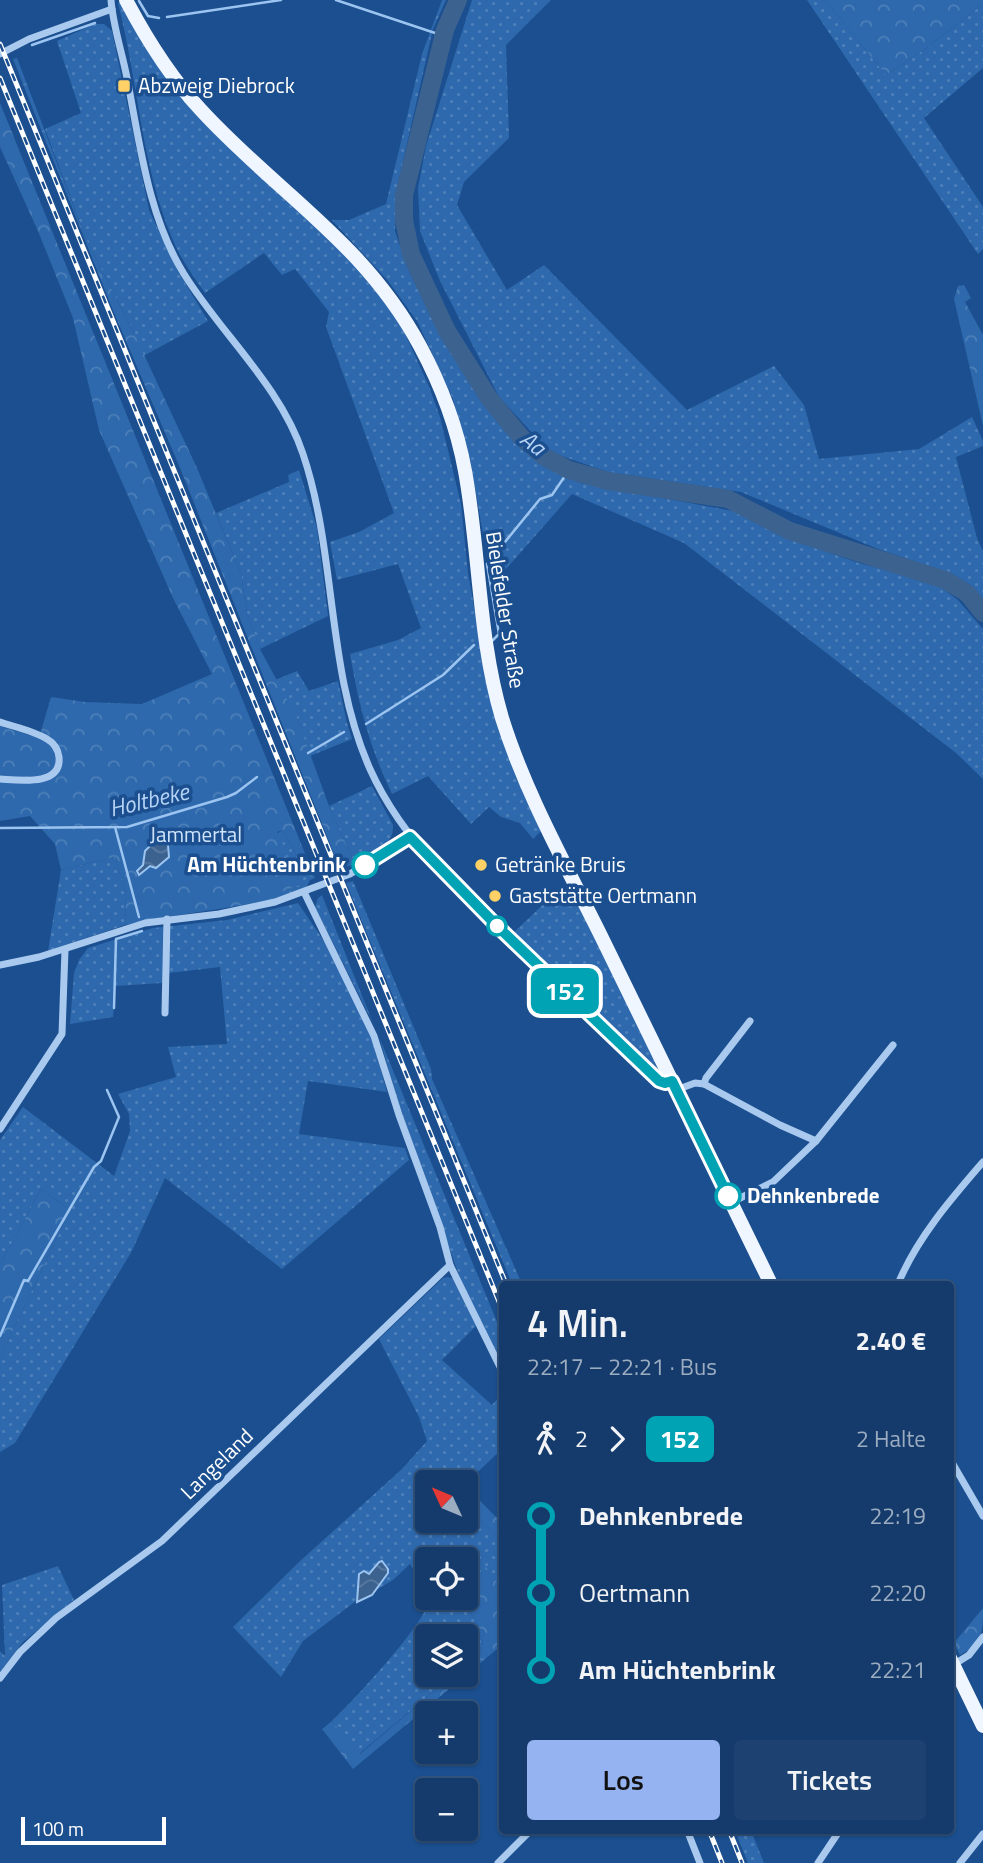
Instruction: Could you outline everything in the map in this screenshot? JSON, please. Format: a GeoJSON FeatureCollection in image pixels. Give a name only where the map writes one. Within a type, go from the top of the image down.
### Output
{"type":"FeatureCollection","features":[{"type":"Feature","properties":{"kind":"main road","name":"Bielefelder Straße"},"geometry":{"type":"LineString","coordinates":[[126,0],[154,50],[184,91],[216,125],[360,260],[389,295],[420,347],[448,410],[465,471],[484,638],[503,720],[514,752],[770,1281]]}},
{"type":"Feature","properties":{"kind":"main road"},"geometry":{"type":"LineString","coordinates":[[954,1669],[957,1682],[983,1726]]}},
{"type":"Feature","properties":{"kind":"street"},"geometry":{"type":"LineString","coordinates":[[0,54],[111,4],[152,200],[164,235],[197,293],[251,363],[285,413],[303,454],[320,525],[338,643],[358,737],[382,792],[410,837],[497,926],[659,1081],[674,1086],[704,1084],[816,1141]]}},
{"type":"Feature","properties":{"kind":"street"},"geometry":{"type":"LineString","coordinates":[[0,722],[44,737],[55,746],[59,758],[56,770],[46,778],[0,779]]}},
{"type":"Feature","properties":{"kind":"street"},"geometry":{"type":"LineString","coordinates":[[0,965],[65,950],[125,929],[167,919],[219,914],[261,906],[350,874],[410,837]]}},
{"type":"Feature","properties":{"kind":"street"},"geometry":{"type":"LineString","coordinates":[[304,892],[374,1036],[399,1115],[440,1227],[450,1265],[499,1365]]}},
{"type":"Feature","properties":{"kind":"street"},"geometry":{"type":"LineString","coordinates":[[165,1013],[167,919]]}},
{"type":"Feature","properties":{"kind":"street"},"geometry":{"type":"LineString","coordinates":[[0,1129],[62,1034],[65,950]]}},
{"type":"Feature","properties":{"kind":"street"},"geometry":{"type":"LineString","coordinates":[[704,1084],[750,1021]]}},
{"type":"Feature","properties":{"kind":"street"},"geometry":{"type":"LineString","coordinates":[[731,1202],[773,1181],[816,1141],[893,1045]]}},
{"type":"Feature","properties":{"kind":"street"},"geometry":{"type":"LineString","coordinates":[[899,1281],[909,1260],[944,1208],[983,1162]]}},
{"type":"Feature","properties":{"kind":"street","name":"Langeland"},"geometry":{"type":"LineString","coordinates":[[0,1678],[20,1652],[56,1618],[162,1541],[450,1265]]}},
{"type":"Feature","properties":{"kind":"street"},"geometry":{"type":"LineString","coordinates":[[954,1466],[983,1517]]}},
{"type":"Feature","properties":{"kind":"street"},"geometry":{"type":"LineString","coordinates":[[954,1660],[969,1655],[983,1637]]}},
{"type":"Feature","properties":{"kind":"street"},"geometry":{"type":"LineString","coordinates":[[498,1863],[527,1834]]}},
{"type":"Feature","properties":{"kind":"street"},"geometry":{"type":"LineString","coordinates":[[689,1834],[700,1863]]}},
{"type":"Feature","properties":{"kind":"street"},"geometry":{"type":"LineString","coordinates":[[818,1863],[837,1834]]}},
{"type":"Feature","properties":{"kind":"street"},"geometry":{"type":"LineString","coordinates":[[960,1863],[983,1834]]}},
{"type":"Feature","properties":{"kind":"green space"},"geometry":{"type":"Polygon","coordinates":[[[442,0],[446,0],[433,29],[397,188],[395,231],[408,269],[449,347],[483,403],[542,464],[581,483],[733,511],[784,537],[859,563],[935,583],[958,600],[983,629],[983,779],[956,753],[684,543],[572,494],[492,585],[475,488],[453,399],[417,321],[388,281],[332,220],[349,220],[386,204],[422,54],[442,0]]]}},
{"type":"Feature","properties":{"kind":"green space"},"geometry":{"type":"Polygon","coordinates":[[[472,0],[551,0],[506,45],[509,138],[464,182],[457,205],[507,290],[544,265],[687,410],[774,366],[804,405],[819,459],[919,449],[972,417],[983,446],[956,457],[977,538],[983,551],[983,600],[976,591],[952,574],[878,549],[741,492],[608,472],[550,452],[499,397],[440,281],[420,231],[418,188],[426,146],[472,0]]]}},
{"type":"Feature","properties":{"kind":"green space"},"geometry":{"type":"Polygon","coordinates":[[[807,0],[825,0],[886,75],[983,4],[983,68],[924,118],[983,207],[983,249],[978,254],[807,0]]]}},
{"type":"Feature","properties":{"kind":"green space"},"geometry":{"type":"Polygon","coordinates":[[[825,0],[983,0],[983,4],[886,75],[825,0]]]}},
{"type":"Feature","properties":{"kind":"green space"},"geometry":{"type":"Polygon","coordinates":[[[121,1],[148,52],[351,258],[399,320],[440,417],[461,504],[468,573],[492,705],[516,777],[542,830],[533,839],[520,823],[501,817],[489,807],[471,824],[428,776],[392,794],[366,726],[350,654],[398,640],[421,628],[398,564],[337,580],[330,542],[359,532],[394,513],[326,327],[329,312],[295,269],[282,275],[264,253],[205,293],[191,273],[172,238],[153,181],[118,3],[121,1]]]}},
{"type":"Feature","properties":{"kind":"green space"},"geometry":{"type":"Polygon","coordinates":[[[95,24],[104,24],[112,31],[149,210],[178,271],[208,321],[143,356],[86,239],[45,129],[81,113],[57,41],[95,24]]]}},
{"type":"Feature","properties":{"kind":"green space"},"geometry":{"type":"Polygon","coordinates":[[[17,58],[86,239],[133,331],[197,468],[241,574],[247,613],[260,649],[297,718],[329,806],[355,864],[340,869],[180,468],[112,308],[13,59],[17,58]]]}},
{"type":"Feature","properties":{"kind":"green space","name":"Jammertal"},"geometry":{"type":"Polygon","coordinates":[[[0,103],[315,878],[310,880],[283,830],[277,832],[302,884],[270,897],[270,900],[125,925],[126,893],[115,857],[61,870],[55,844],[30,816],[0,821],[0,726],[39,738],[51,697],[85,702],[142,704],[212,674],[173,598],[99,430],[73,318],[0,147],[0,103]]]}},
{"type":"Feature","properties":{"kind":"green space"},"geometry":{"type":"Polygon","coordinates":[[[964,285],[971,298],[965,302],[983,335],[983,426],[954,299],[958,286],[964,285]]]}},
{"type":"Feature","properties":{"kind":"green space"},"geometry":{"type":"Polygon","coordinates":[[[299,470],[317,528],[328,616],[260,649],[247,613],[241,574],[216,513],[289,482],[288,475],[299,470]]]}},
{"type":"Feature","properties":{"kind":"green space"},"geometry":{"type":"Polygon","coordinates":[[[297,671],[309,691],[338,681],[352,739],[310,756],[297,718],[275,680],[297,671]]]}},
{"type":"Feature","properties":{"kind":"green space"},"geometry":{"type":"Polygon","coordinates":[[[372,786],[393,825],[393,832],[386,844],[355,864],[329,806],[372,786]]]}},
{"type":"Feature","properties":{"kind":"green space"},"geometry":{"type":"Polygon","coordinates":[[[283,830],[310,880],[306,888],[270,900],[256,846],[283,830]]]}},
{"type":"Feature","properties":{"kind":"green space"},"geometry":{"type":"Polygon","coordinates":[[[115,857],[126,893],[125,925],[48,951],[61,870],[115,857]]]}},
{"type":"Feature","properties":{"kind":"green space"},"geometry":{"type":"Polygon","coordinates":[[[353,881],[431,1069],[432,1079],[521,1281],[511,1281],[346,883],[353,881]]]}},
{"type":"Feature","properties":{"kind":"green space"},"geometry":{"type":"Polygon","coordinates":[[[574,893],[660,1068],[656,1072],[512,934],[551,897],[574,893]]]}},
{"type":"Feature","properties":{"kind":"green space"},"geometry":{"type":"Polygon","coordinates":[[[322,895],[373,1023],[315,907],[322,895]]]}},
{"type":"Feature","properties":{"kind":"green space"},"geometry":{"type":"Polygon","coordinates":[[[298,903],[326,944],[372,1038],[387,1092],[308,1081],[299,1134],[405,1148],[409,1160],[282,1269],[165,1178],[132,1251],[15,1443],[0,1452],[0,1358],[70,1210],[41,1189],[0,1265],[0,1140],[23,1107],[114,1176],[130,1131],[129,1114],[118,1094],[176,1077],[168,1047],[227,1044],[220,967],[169,973],[162,983],[116,986],[113,1017],[70,1024],[74,973],[79,960],[88,948],[153,928],[227,920],[298,903]]]}},
{"type":"Feature","properties":{"kind":"green space"},"geometry":{"type":"Polygon","coordinates":[[[380,1039],[499,1327],[499,1358],[462,1284],[394,1090],[380,1039]]]}},
{"type":"Feature","properties":{"kind":"green space"},"geometry":{"type":"Polygon","coordinates":[[[41,1189],[70,1210],[0,1358],[0,1265],[41,1189]]]}},
{"type":"Feature","properties":{"kind":"green space"},"geometry":{"type":"Polygon","coordinates":[[[443,1278],[453,1279],[476,1326],[442,1360],[492,1405],[499,1397],[499,1452],[478,1472],[415,1470],[415,1533],[478,1533],[478,1517],[499,1538],[499,1585],[486,1568],[478,1575],[478,1547],[415,1547],[415,1572],[410,1564],[393,1580],[376,1590],[388,1573],[376,1565],[359,1584],[356,1601],[303,1641],[281,1677],[233,1627],[299,1562],[402,1469],[427,1441],[419,1417],[379,1339],[443,1278]]]}},
{"type":"Feature","properties":{"kind":"green space"},"geometry":{"type":"Polygon","coordinates":[[[478,1499],[499,1520],[499,1538],[478,1517],[478,1499]]]}},
{"type":"Feature","properties":{"kind":"green space"},"geometry":{"type":"Polygon","coordinates":[[[58,1566],[74,1600],[23,1642],[0,1672],[0,1651],[5,1656],[2,1585],[58,1566]]]}},
{"type":"Feature","properties":{"kind":"green space"},"geometry":{"type":"Polygon","coordinates":[[[486,1567],[499,1585],[499,1648],[478,1665],[478,1654],[481,1651],[484,1633],[469,1610],[478,1610],[478,1575],[486,1567]]]}},
{"type":"Feature","properties":{"kind":"green space"},"geometry":{"type":"Polygon","coordinates":[[[983,1608],[980,1636],[973,1646],[960,1655],[954,1643],[983,1608]]]}},
{"type":"Feature","properties":{"kind":"green space"},"geometry":{"type":"Polygon","coordinates":[[[425,1610],[469,1610],[484,1633],[481,1651],[478,1654],[478,1624],[417,1624],[425,1610]]]}},
{"type":"Feature","properties":{"kind":"green space"},"geometry":{"type":"Polygon","coordinates":[[[415,1627],[415,1687],[439,1687],[422,1701],[415,1701],[415,1707],[359,1754],[332,1721],[415,1627]]]}},
{"type":"Feature","properties":{"kind":"green space"},"geometry":{"type":"Polygon","coordinates":[[[439,1687],[452,1687],[435,1701],[422,1701],[439,1687]]]}},
{"type":"Feature","properties":{"kind":"green space"},"geometry":{"type":"Polygon","coordinates":[[[415,1707],[415,1717],[353,1769],[322,1729],[332,1721],[360,1754],[415,1707]]]}},
{"type":"Feature","properties":{"kind":"green space"},"geometry":{"type":"Polygon","coordinates":[[[736,1834],[752,1834],[764,1863],[748,1863],[736,1834]]]}},
{"type":"Feature","properties":{"kind":"water"},"geometry":{"type":"Polygon","coordinates":[[[157,839],[168,845],[169,857],[156,868],[150,866],[139,875],[137,871],[143,865],[145,851],[157,839]]]}},
{"type":"Feature","properties":{"kind":"water"},"geometry":{"type":"Polygon","coordinates":[[[382,1561],[388,1573],[372,1595],[357,1602],[359,1574],[364,1571],[369,1574],[382,1561]]]}},
{"type":"Feature","properties":{"kind":"waterway"},"geometry":{"type":"LineString","coordinates":[[167,17],[281,0]]}},
{"type":"Feature","properties":{"kind":"waterway"},"geometry":{"type":"LineString","coordinates":[[336,0],[435,33],[445,30]]}},
{"type":"Feature","properties":{"kind":"waterway","name":"Aa"},"geometry":{"type":"LineString","coordinates":[[458,0],[445,30],[404,195],[404,220],[411,254],[447,331],[489,398],[521,437],[543,456],[569,470],[608,481],[728,499],[790,531],[945,580],[967,593],[983,613]]}},
{"type":"Feature","properties":{"kind":"waterway"},"geometry":{"type":"LineString","coordinates":[[139,1],[148,16],[159,18]]}},
{"type":"Feature","properties":{"kind":"waterway"},"geometry":{"type":"LineString","coordinates":[[32,45],[95,23]]}},
{"type":"Feature","properties":{"kind":"waterway","name":"Holtbeke"},"geometry":{"type":"LineString","coordinates":[[492,641],[499,634],[487,564],[540,499],[552,495],[569,470]]}},
{"type":"Feature","properties":{"kind":"waterway","name":"Holtbeke"},"geometry":{"type":"LineString","coordinates":[[366,724],[443,675],[474,645]]}},
{"type":"Feature","properties":{"kind":"waterway","name":"Holtbeke"},"geometry":{"type":"LineString","coordinates":[[308,753],[344,732]]}},
{"type":"Feature","properties":{"kind":"waterway","name":"Holtbeke"},"geometry":{"type":"LineString","coordinates":[[0,828],[127,827],[227,797],[257,777]]}},
{"type":"Feature","properties":{"kind":"waterway"},"geometry":{"type":"LineString","coordinates":[[115,827],[139,917]]}},
{"type":"Feature","properties":{"kind":"waterway"},"geometry":{"type":"LineString","coordinates":[[114,1008],[116,939],[142,931]]}},
{"type":"Feature","properties":{"kind":"waterway"},"geometry":{"type":"LineString","coordinates":[[0,1336],[24,1280],[28,1281],[94,1167],[101,1161],[119,1117],[107,1090]]}},
{"type":"Feature","properties":{"kind":"railway"},"geometry":{"type":"LineString","coordinates":[[0,44],[505,1281]]}},
{"type":"Feature","properties":{"kind":"railway"},"geometry":{"type":"LineString","coordinates":[[0,78],[499,1302]]}},
{"type":"Feature","properties":{"kind":"railway"},"geometry":{"type":"LineString","coordinates":[[711,1834],[722,1863]]}},
{"type":"Feature","properties":{"kind":"railway"},"geometry":{"type":"LineString","coordinates":[[731,1834],[742,1863]]}},
{"type":"Feature","properties":{"kind":"bus line","name":"152"},"geometry":{"type":"LineString","coordinates":[[365,865],[410,837],[497,926],[659,1081],[672,1081],[728,1196]]}},
{"type":"Feature","properties":{"kind":"place","name":"Abzweig Diebrock"},"geometry":{"type":"Point","coordinates":[124,86]}},
{"type":"Feature","properties":{"kind":"place","name":"Am Hüchtenbrink"},"geometry":{"type":"Point","coordinates":[365,865]}},
{"type":"Feature","properties":{"kind":"place","name":"Getränke Bruis"},"geometry":{"type":"Point","coordinates":[481,865]}},
{"type":"Feature","properties":{"kind":"place","name":"Gaststätte Oertmann"},"geometry":{"type":"Point","coordinates":[495,896]}},
{"type":"Feature","properties":{"kind":"place","name":"Dehnkenbrede"},"geometry":{"type":"Point","coordinates":[728,1196]}}]}
